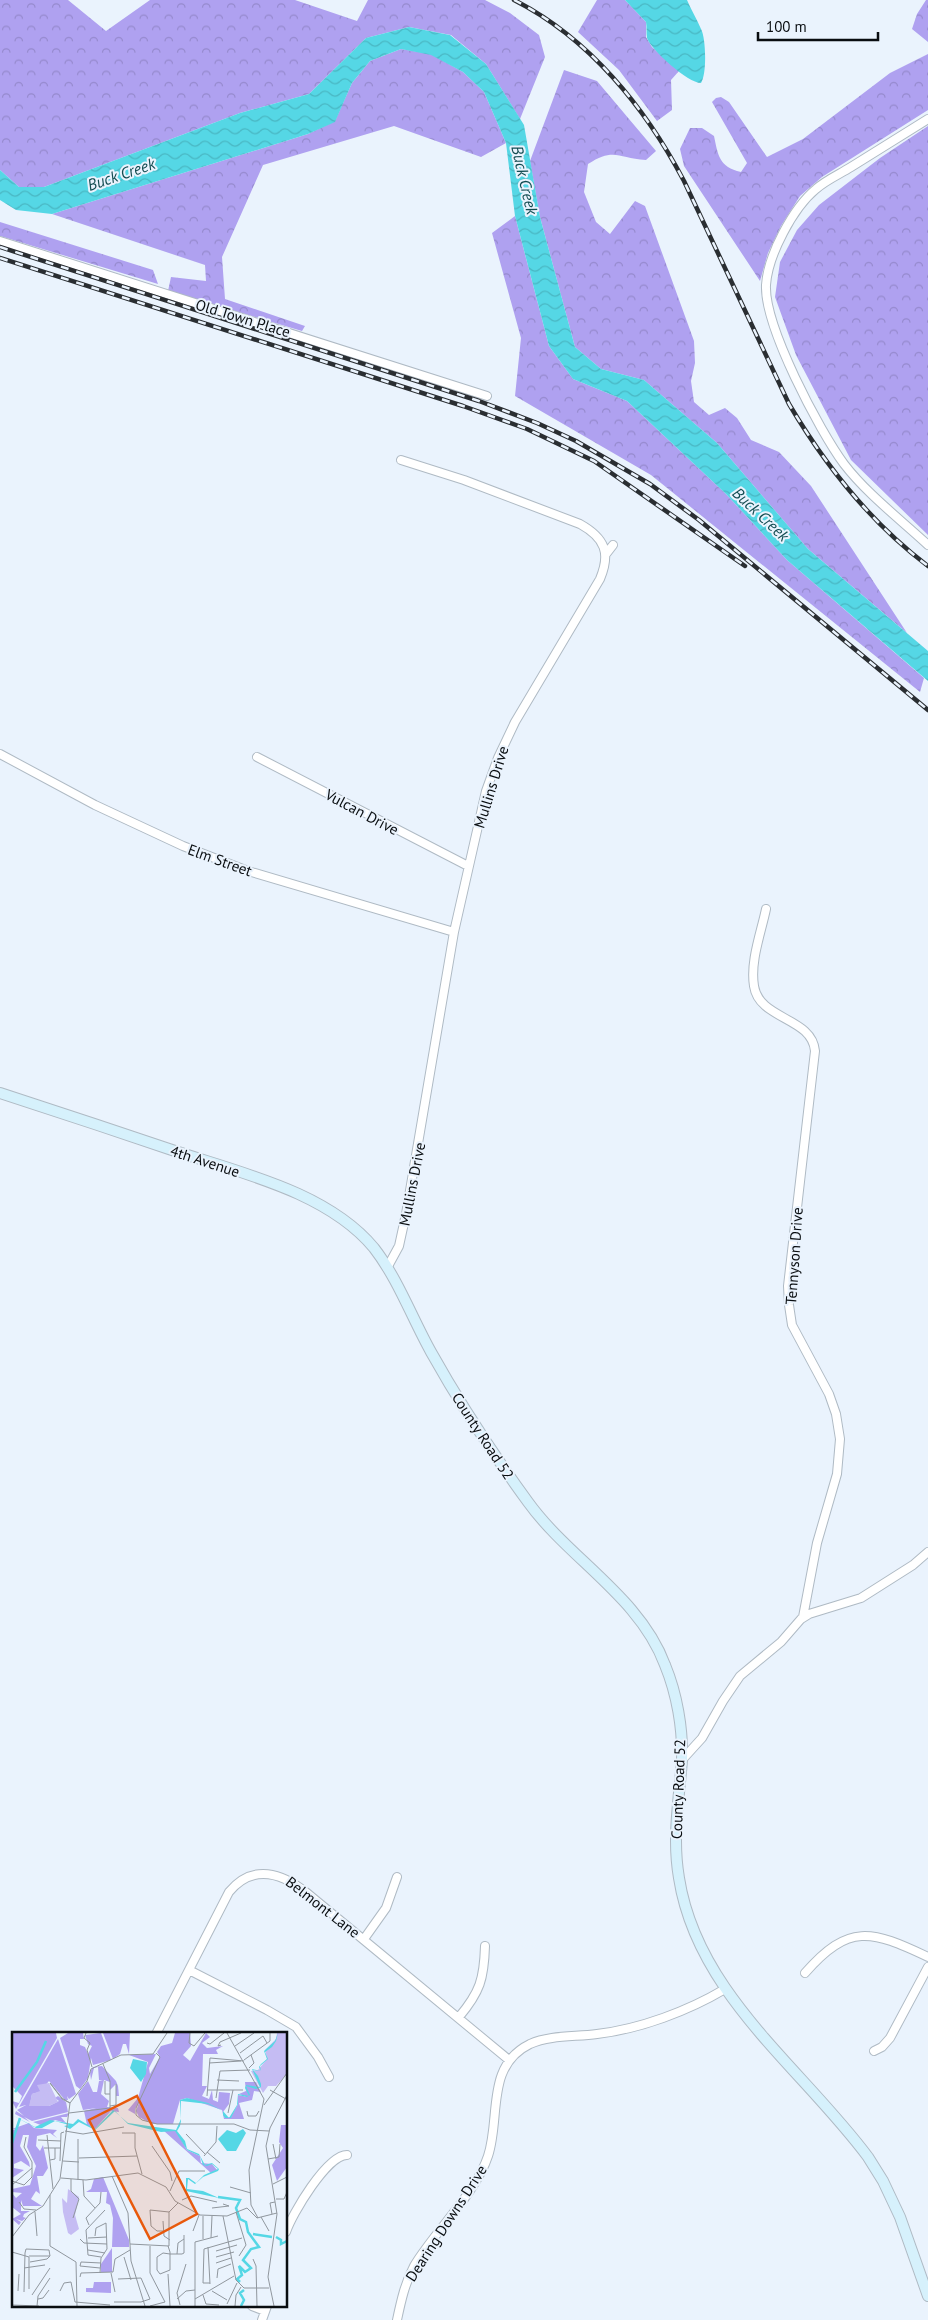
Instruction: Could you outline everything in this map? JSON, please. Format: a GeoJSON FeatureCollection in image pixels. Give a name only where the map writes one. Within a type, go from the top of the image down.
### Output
{"type":"FeatureCollection","features":[{"type":"Feature","properties":{"kind":"street"},"geometry":{"type":"LineString","coordinates":[[928,119],[815,189],[788,223],[777,246],[766,287],[772,320],[792,370],[816,420],[844,464],[876,498],[928,545]]}},
{"type":"Feature","properties":{"kind":"street","name":"Old Town Place"},"geometry":{"type":"LineString","coordinates":[[0,241],[487,396]]}},
{"type":"Feature","properties":{"kind":"street"},"geometry":{"type":"LineString","coordinates":[[401,460],[464,480],[580,524],[595,534],[606,554],[613,544]]}},
{"type":"Feature","properties":{"kind":"street","name":"Mullins Drive"},"geometry":{"type":"LineString","coordinates":[[387,1268],[398,1246],[406,1214],[454,932],[486,791],[505,742],[527,700],[600,579],[606,554]]}},
{"type":"Feature","properties":{"kind":"street","name":"Elm Street"},"geometry":{"type":"LineString","coordinates":[[0,754],[95,805],[189,848],[248,871],[454,932]]}},
{"type":"Feature","properties":{"kind":"street","name":"Vulcan Drive"},"geometry":{"type":"LineString","coordinates":[[257,757],[468,866]]}},
{"type":"Feature","properties":{"kind":"street","name":"Tennyson Drive"},"geometry":{"type":"LineString","coordinates":[[766,909],[754,968],[754,988],[759,999],[768,1009],[805,1031],[812,1040],[815,1051],[788,1286],[790,1316],[796,1334],[829,1394],[837,1419],[840,1439],[837,1474],[817,1543],[803,1617]]}},
{"type":"Feature","properties":{"kind":"street","name":"4th Avenue"},"geometry":{"type":"LineString","coordinates":[[0,1093],[244,1174],[310,1200],[350,1224],[373,1247],[387,1268]]}},
{"type":"Feature","properties":{"kind":"street","name":"County Road 52"},"geometry":{"type":"LineString","coordinates":[[387,1268],[438,1364],[510,1478],[562,1543],[630,1609],[650,1635],[665,1665],[679,1717],[682,1760],[675,1826],[677,1863],[680,1889],[694,1935],[725,1989],[868,2157],[883,2181],[900,2217],[928,2296]]}},
{"type":"Feature","properties":{"kind":"street"},"geometry":{"type":"LineString","coordinates":[[682,1760],[702,1738],[740,1676],[782,1642],[803,1617],[861,1598],[913,1565],[928,1552]]}},
{"type":"Feature","properties":{"kind":"street","name":"Belmont Lane"},"geometry":{"type":"LineString","coordinates":[[157,2032],[229,1892],[241,1881],[259,1874],[281,1875],[295,1883],[509,2060]]}},
{"type":"Feature","properties":{"kind":"street"},"geometry":{"type":"LineString","coordinates":[[364,1939],[386,1908],[397,1877]]}},
{"type":"Feature","properties":{"kind":"street"},"geometry":{"type":"LineString","coordinates":[[805,1973],[833,1945],[860,1936],[889,1941],[928,1957]]}},
{"type":"Feature","properties":{"kind":"street"},"geometry":{"type":"LineString","coordinates":[[459,2017],[478,1993],[481,1985],[485,1946]]}},
{"type":"Feature","properties":{"kind":"street"},"geometry":{"type":"LineString","coordinates":[[874,2051],[882,2047],[890,2038],[928,1968]]}},
{"type":"Feature","properties":{"kind":"street"},"geometry":{"type":"LineString","coordinates":[[189,1970],[274,2013],[296,2028],[318,2057],[328,2077]]}},
{"type":"Feature","properties":{"kind":"street","name":"Dearing Downs Drive"},"geometry":{"type":"LineString","coordinates":[[397,2320],[405,2286],[414,2266],[466,2194],[488,2157],[492,2140],[496,2087],[509,2060],[524,2048],[544,2039],[597,2034],[637,2026],[725,1989]]}},
{"type":"Feature","properties":{"kind":"street"},"geometry":{"type":"LineString","coordinates":[[288,2228],[303,2200],[325,2170],[336,2158],[346,2155]]}},
{"type":"Feature","properties":{"kind":"street"},"geometry":{"type":"LineString","coordinates":[[262,2320],[266,2308]]}},
{"type":"Feature","properties":{"kind":"green space"},"geometry":{"type":"Polygon","coordinates":[[[0,0],[68,0],[106,31],[150,0],[295,0],[357,21],[368,0],[485,0],[510,13],[539,35],[545,57],[520,119],[486,64],[451,35],[409,27],[366,38],[309,94],[240,113],[44,187],[19,187],[0,170],[0,0]]]}},
{"type":"Feature","properties":{"kind":"green space"},"geometry":{"type":"Polygon","coordinates":[[[597,0],[625,0],[646,22],[646,37],[652,47],[679,71],[671,80],[672,110],[657,121],[619,70],[578,32],[597,0]]]}},
{"type":"Feature","properties":{"kind":"green space"},"geometry":{"type":"Polygon","coordinates":[[[926,0],[928,0],[928,42],[912,29],[917,14],[926,0]]]}},
{"type":"Feature","properties":{"kind":"green space"},"geometry":{"type":"Polygon","coordinates":[[[401,49],[431,54],[463,72],[484,92],[506,143],[481,157],[394,126],[263,165],[222,257],[225,299],[305,326],[302,331],[168,291],[171,277],[206,281],[205,265],[52,214],[308,134],[335,121],[352,83],[370,61],[401,49]]]}},
{"type":"Feature","properties":{"kind":"green space"},"geometry":{"type":"Polygon","coordinates":[[[928,54],[928,110],[822,177],[800,196],[781,226],[768,253],[760,281],[684,166],[680,149],[690,128],[702,128],[714,136],[718,154],[724,163],[728,167],[741,172],[747,163],[712,102],[716,98],[721,97],[729,102],[767,157],[803,139],[890,73],[928,54]]]}},
{"type":"Feature","properties":{"kind":"green space"},"geometry":{"type":"Polygon","coordinates":[[[564,70],[597,81],[656,151],[646,160],[610,155],[588,164],[584,192],[596,222],[610,234],[635,201],[645,206],[694,341],[695,363],[691,381],[694,402],[709,415],[725,408],[737,418],[751,440],[779,452],[811,486],[907,633],[808,549],[717,443],[644,380],[601,369],[575,347],[540,217],[530,161],[564,70]]]}},
{"type":"Feature","properties":{"kind":"green space"},"geometry":{"type":"Polygon","coordinates":[[[928,126],[928,535],[851,460],[796,355],[775,297],[780,262],[797,230],[819,205],[880,158],[928,126]]]}},
{"type":"Feature","properties":{"kind":"green space"},"geometry":{"type":"Polygon","coordinates":[[[515,216],[549,346],[573,379],[627,401],[726,494],[787,560],[924,678],[920,692],[651,475],[515,396],[521,338],[492,233],[515,216]]]}},
{"type":"Feature","properties":{"kind":"green space"},"geometry":{"type":"Polygon","coordinates":[[[0,222],[153,270],[158,284],[0,236],[0,222]]]}},
{"type":"Feature","properties":{"kind":"water"},"geometry":{"type":"Polygon","coordinates":[[[625,0],[687,0],[703,34],[705,64],[701,83],[695,82],[679,72],[655,50],[647,38],[646,22],[625,0]]]}},
{"type":"Feature","properties":{"kind":"water","name":"Buck Creek"},"geometry":{"type":"Polygon","coordinates":[[[409,27],[450,35],[486,64],[524,125],[540,217],[575,347],[601,369],[644,380],[717,443],[808,549],[928,651],[928,681],[787,560],[726,494],[627,401],[573,379],[549,346],[515,216],[506,143],[484,92],[463,72],[431,55],[401,49],[370,61],[352,83],[335,122],[308,134],[52,214],[16,210],[0,200],[0,170],[19,187],[44,187],[240,113],[309,94],[366,38],[409,27]]]}},
{"type":"Feature","properties":{"kind":"railway"},"geometry":{"type":"LineString","coordinates":[[514,0],[567,34],[590,54],[633,101],[652,127],[684,181],[789,404],[803,427],[834,471],[868,512],[928,566]]}},
{"type":"Feature","properties":{"kind":"railway"},"geometry":{"type":"LineString","coordinates":[[0,247],[479,401],[537,423],[576,441],[650,484],[699,520],[928,710]]}},
{"type":"Feature","properties":{"kind":"railway"},"geometry":{"type":"LineString","coordinates":[[0,258],[463,406],[527,429],[594,461],[745,566]]}}]}
